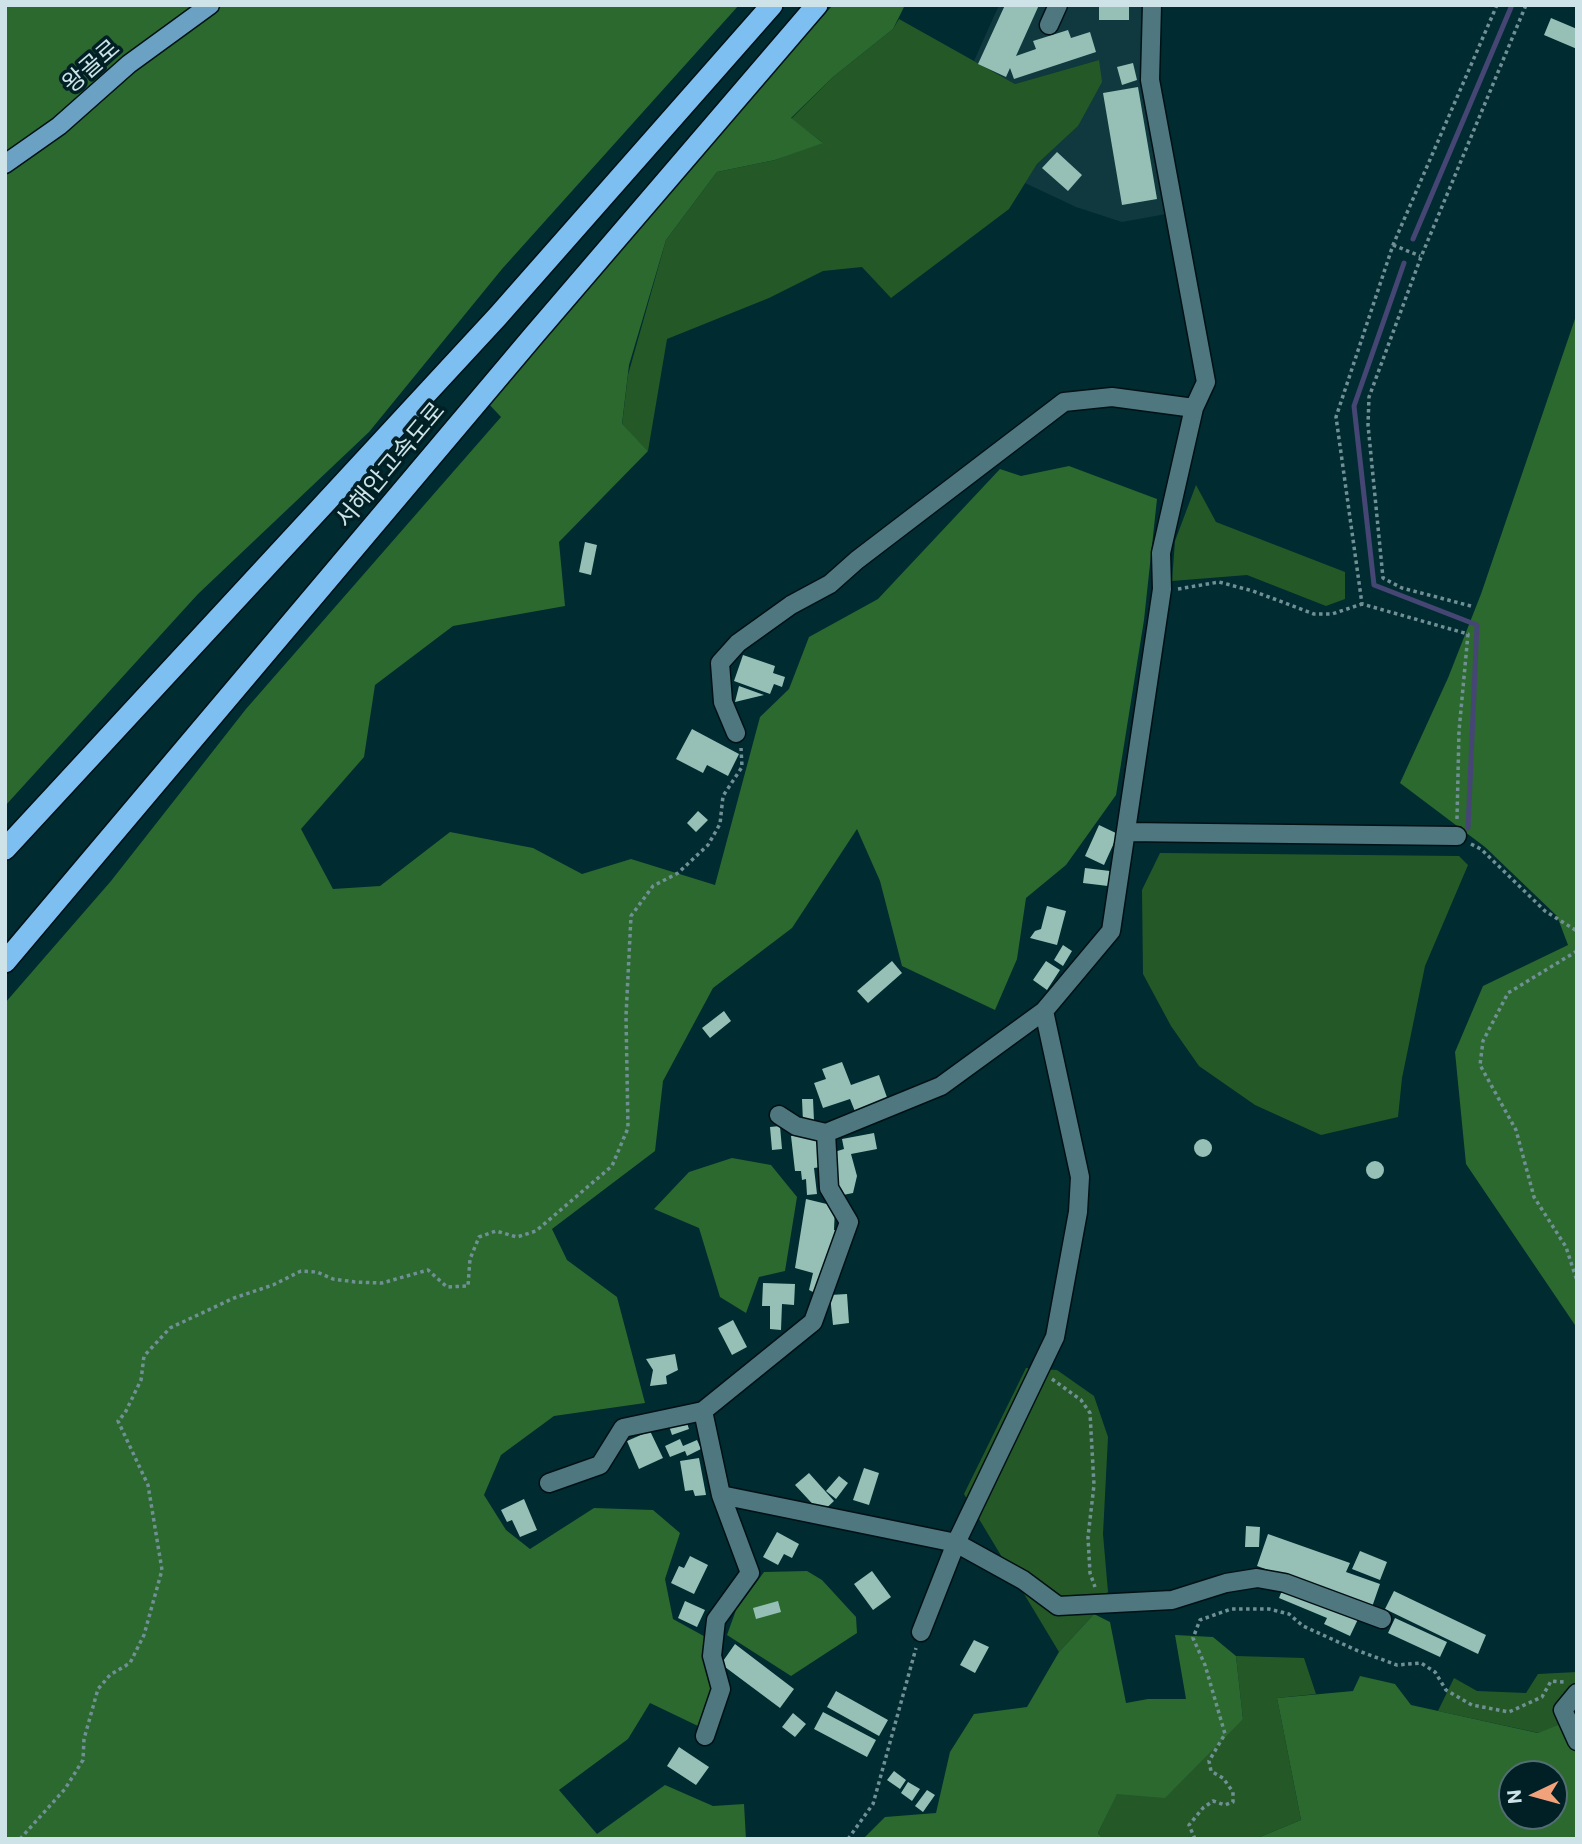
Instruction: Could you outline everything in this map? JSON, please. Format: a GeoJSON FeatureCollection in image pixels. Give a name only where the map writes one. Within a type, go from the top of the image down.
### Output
{"type":"FeatureCollection","features":[{"type":"Feature","properties":{"kind":"highway","name":"서해안고속도로"},"geometry":{"type":"LineString","coordinates":[[5,849],[498,316],[772,5]]}},
{"type":"Feature","properties":{"kind":"highway","name":"서해안고속도로"},"geometry":{"type":"LineString","coordinates":[[5,962],[490,387],[817,5]]}},
{"type":"Feature","properties":{"kind":"main road","name":"왕골로"},"geometry":{"type":"LineString","coordinates":[[5,164],[59,126],[129,64],[210,5]]}},
{"type":"Feature","properties":{"kind":"street"},"geometry":{"type":"LineString","coordinates":[[1049,25],[1058,5]]}},
{"type":"Feature","properties":{"kind":"street"},"geometry":{"type":"LineString","coordinates":[[779,1115],[796,1126],[826,1133],[941,1086],[1044,1011],[1111,931],[1162,589],[1161,553],[1195,408],[1206,382],[1150,80],[1153,5]]}},
{"type":"Feature","properties":{"kind":"street"},"geometry":{"type":"LineString","coordinates":[[736,733],[723,702],[720,663],[738,643],[791,605],[830,584],[1064,402],[1112,397],[1195,408]]}},
{"type":"Feature","properties":{"kind":"street"},"geometry":{"type":"LineString","coordinates":[[1126,832],[1457,836]]}},
{"type":"Feature","properties":{"kind":"street"},"geometry":{"type":"LineString","coordinates":[[921,1632],[956,1543],[1055,1337],[1078,1212],[1080,1177],[1044,1011]]}},
{"type":"Feature","properties":{"kind":"street"},"geometry":{"type":"LineString","coordinates":[[550,1483],[600,1465],[624,1428],[703,1411],[813,1322],[849,1222],[829,1188],[826,1133]]}},
{"type":"Feature","properties":{"kind":"street"},"geometry":{"type":"LineString","coordinates":[[703,1411],[721,1495],[750,1573],[716,1620],[712,1656],[721,1689],[705,1736]]}},
{"type":"Feature","properties":{"kind":"street"},"geometry":{"type":"LineString","coordinates":[[721,1495],[956,1543],[1023,1580],[1058,1606],[1172,1600],[1226,1583],[1257,1578],[1285,1583],[1382,1619]]}},
{"type":"Feature","properties":{"kind":"street"},"geometry":{"type":"LineString","coordinates":[[1577,1693],[1563,1710],[1577,1741]]}},
{"type":"Feature","properties":{"kind":"path"},"geometry":{"type":"LineString","coordinates":[[1362,604],[1336,417],[1393,245],[1497,5]]}},
{"type":"Feature","properties":{"kind":"path"},"geometry":{"type":"LineString","coordinates":[[1471,606],[1402,588],[1382,578],[1368,425],[1369,397],[1421,257],[1526,5]]}},
{"type":"Feature","properties":{"kind":"path"},"geometry":{"type":"LineString","coordinates":[[1393,245],[1421,257]]}},
{"type":"Feature","properties":{"kind":"path"},"geometry":{"type":"LineString","coordinates":[[1162,589],[1219,582],[1254,591],[1314,614],[1332,614],[1362,604],[1468,634],[1458,731],[1457,836],[1481,849],[1545,911],[1577,931]]}},
{"type":"Feature","properties":{"kind":"path"},"geometry":{"type":"LineString","coordinates":[[20,1839],[65,1789],[83,1760],[84,1739],[98,1689],[110,1675],[130,1663],[144,1635],[162,1570],[148,1485],[118,1421],[125,1413],[141,1380],[145,1356],[170,1328],[301,1271],[317,1272],[333,1279],[382,1283],[428,1270],[447,1287],[468,1286],[470,1259],[479,1237],[496,1231],[517,1237],[536,1231],[612,1166],[628,1128],[625,1016],[631,916],[653,886],[678,873],[708,845],[720,824],[723,796],[743,767],[740,740],[736,733]]}},
{"type":"Feature","properties":{"kind":"path"},"geometry":{"type":"LineString","coordinates":[[1577,951],[1508,993],[1483,1041],[1480,1065],[1516,1130],[1534,1198],[1566,1247],[1577,1281]]}},
{"type":"Feature","properties":{"kind":"path"},"geometry":{"type":"LineString","coordinates":[[1039,1369],[1080,1400],[1090,1413],[1094,1485],[1088,1537],[1090,1573],[1102,1605]]}},
{"type":"Feature","properties":{"kind":"path"},"geometry":{"type":"LineString","coordinates":[[1195,1839],[1189,1825],[1203,1808],[1213,1801],[1225,1805],[1233,1802],[1233,1792],[1223,1778],[1211,1771],[1209,1761],[1225,1734],[1205,1665],[1193,1638],[1200,1620],[1231,1609],[1269,1609],[1289,1614],[1303,1626],[1366,1654],[1397,1665],[1421,1662],[1434,1672],[1446,1690],[1472,1706],[1509,1712],[1542,1697],[1551,1681],[1577,1683]]}},
{"type":"Feature","properties":{"kind":"path"},"geometry":{"type":"LineString","coordinates":[[848,1839],[873,1804],[921,1632]]}},
{"type":"Feature","properties":{"kind":"shaded area"},"geometry":{"type":"Polygon","coordinates":[[[999,5],[1143,5],[1166,214],[1122,222],[1076,207],[1025,183],[1037,164],[1078,126],[1099,60],[1015,84],[974,61],[999,5]]]}},
{"type":"Feature","properties":{"kind":"green space"},"geometry":{"type":"Polygon","coordinates":[[[5,5],[739,5],[502,269],[369,432],[198,594],[5,806],[5,5]]]}},
{"type":"Feature","properties":{"kind":"green space"},"geometry":{"type":"Polygon","coordinates":[[[833,5],[905,5],[893,29],[833,77],[791,118],[823,143],[775,160],[717,172],[666,240],[629,365],[622,424],[648,451],[559,542],[565,606],[453,626],[375,685],[364,757],[301,829],[333,889],[380,886],[450,832],[533,848],[582,874],[631,859],[715,885],[760,717],[789,689],[809,637],[878,599],[1000,469],[1021,476],[1069,466],[1157,499],[1144,620],[1116,795],[1066,865],[1026,898],[1017,959],[995,1010],[902,966],[880,881],[857,829],[792,928],[713,988],[663,1081],[655,1151],[552,1229],[567,1260],[617,1297],[645,1403],[554,1416],[501,1455],[484,1495],[506,1530],[530,1549],[594,1508],[653,1510],[680,1533],[665,1579],[673,1619],[711,1640],[713,1686],[698,1726],[650,1703],[628,1739],[559,1790],[597,1834],[665,1785],[713,1806],[744,1804],[746,1839],[5,1839],[5,1003],[111,881],[246,709],[501,417],[486,401],[694,158],[833,5]]]}},
{"type":"Feature","properties":{"kind":"green space"},"geometry":{"type":"Polygon","coordinates":[[[899,19],[1015,84],[1099,60],[1102,82],[1078,126],[1037,164],[1009,209],[891,298],[862,267],[823,271],[769,298],[667,339],[648,451],[622,425],[628,375],[666,240],[717,172],[775,160],[822,142],[791,119],[833,77],[893,29],[899,19]]]}},
{"type":"Feature","properties":{"kind":"green space"},"geometry":{"type":"Polygon","coordinates":[[[1577,313],[1577,1328],[1466,1164],[1455,1052],[1483,986],[1568,945],[1557,916],[1485,847],[1400,783],[1448,678],[1481,594],[1577,313]]]}},
{"type":"Feature","properties":{"kind":"green space"},"geometry":{"type":"Polygon","coordinates":[[[1196,485],[1216,522],[1345,572],[1345,599],[1326,606],[1247,575],[1172,581],[1175,541],[1196,485]]]}},
{"type":"Feature","properties":{"kind":"green space"},"geometry":{"type":"Polygon","coordinates":[[[1160,853],[1459,856],[1468,865],[1425,966],[1402,1078],[1398,1117],[1321,1135],[1255,1105],[1199,1066],[1171,1026],[1143,974],[1142,890],[1160,853]]]}},
{"type":"Feature","properties":{"kind":"green space"},"geometry":{"type":"Polygon","coordinates":[[[732,1158],[771,1165],[797,1197],[785,1271],[759,1277],[746,1313],[720,1297],[699,1228],[654,1209],[689,1172],[732,1158]]]}},
{"type":"Feature","properties":{"kind":"green space"},"geometry":{"type":"Polygon","coordinates":[[[1026,1368],[1057,1370],[1094,1396],[1108,1437],[1103,1534],[1108,1592],[1094,1614],[1059,1652],[964,1494],[1026,1368]]]}},
{"type":"Feature","properties":{"kind":"green space"},"geometry":{"type":"Polygon","coordinates":[[[807,1571],[822,1580],[856,1617],[857,1633],[791,1676],[727,1635],[736,1610],[764,1572],[807,1571]]]}},
{"type":"Feature","properties":{"kind":"green space"},"geometry":{"type":"Polygon","coordinates":[[[1094,1614],[1110,1622],[1126,1703],[1148,1699],[1186,1699],[1175,1635],[1213,1637],[1236,1656],[1243,1719],[1165,1798],[1117,1794],[1098,1833],[1103,1839],[863,1839],[885,1817],[936,1813],[950,1752],[974,1714],[1027,1707],[1059,1652],[1094,1614]]]}},
{"type":"Feature","properties":{"kind":"green space"},"geometry":{"type":"Polygon","coordinates":[[[1236,1656],[1304,1658],[1316,1694],[1277,1698],[1301,1820],[1255,1839],[1103,1839],[1098,1833],[1117,1793],[1243,1719],[1236,1656]]]}},
{"type":"Feature","properties":{"kind":"green space"},"geometry":{"type":"Polygon","coordinates":[[[1577,1672],[1577,1717],[1539,1733],[1438,1711],[1454,1678],[1477,1691],[1526,1693],[1538,1674],[1577,1672]]]}},
{"type":"Feature","properties":{"kind":"green space"},"geometry":{"type":"Polygon","coordinates":[[[1360,1676],[1395,1684],[1411,1705],[1538,1733],[1577,1717],[1577,1839],[1255,1839],[1301,1820],[1277,1698],[1353,1691],[1360,1676]]]}},
{"type":"Feature","properties":{"kind":"building"},"geometry":{"type":"Polygon","coordinates":[[[1005,5],[1039,5],[1016,56],[1036,49],[1033,41],[1068,30],[1071,38],[1090,32],[1096,52],[1014,79],[1010,68],[1006,77],[978,64],[1005,5]]]}},
{"type":"Feature","properties":{"kind":"building"},"geometry":{"type":"Polygon","coordinates":[[[1099,5],[1129,5],[1129,20],[1099,20],[1099,5]]]}},
{"type":"Feature","properties":{"kind":"building"},"geometry":{"type":"Polygon","coordinates":[[[1551,18],[1577,29],[1577,49],[1544,35],[1551,18]]]}},
{"type":"Feature","properties":{"kind":"building"},"geometry":{"type":"Polygon","coordinates":[[[1133,63],[1137,80],[1122,85],[1117,67],[1133,63]]]}},
{"type":"Feature","properties":{"kind":"building"},"geometry":{"type":"Polygon","coordinates":[[[1138,87],[1157,199],[1122,205],[1103,93],[1138,87]]]}},
{"type":"Feature","properties":{"kind":"building"},"geometry":{"type":"Polygon","coordinates":[[[1057,152],[1082,175],[1068,191],[1042,168],[1057,152]]]}},
{"type":"Feature","properties":{"kind":"building"},"geometry":{"type":"Polygon","coordinates":[[[585,542],[597,545],[591,575],[579,572],[585,542]]]}},
{"type":"Feature","properties":{"kind":"building"},"geometry":{"type":"Polygon","coordinates":[[[743,655],[775,666],[773,673],[785,677],[782,687],[774,684],[770,694],[734,681],[743,655]]]}},
{"type":"Feature","properties":{"kind":"building"},"geometry":{"type":"Polygon","coordinates":[[[739,686],[764,695],[735,702],[739,686]]]}},
{"type":"Feature","properties":{"kind":"building"},"geometry":{"type":"Polygon","coordinates":[[[692,729],[739,754],[728,776],[707,765],[703,773],[676,759],[692,729]]]}},
{"type":"Feature","properties":{"kind":"building"},"geometry":{"type":"Polygon","coordinates":[[[698,811],[708,820],[696,832],[687,823],[698,811]]]}},
{"type":"Feature","properties":{"kind":"building"},"geometry":{"type":"Polygon","coordinates":[[[1099,825],[1118,834],[1104,865],[1085,856],[1099,825]]]}},
{"type":"Feature","properties":{"kind":"building"},"geometry":{"type":"Polygon","coordinates":[[[1085,868],[1110,871],[1108,886],[1083,883],[1085,868]]]}},
{"type":"Feature","properties":{"kind":"building"},"geometry":{"type":"Polygon","coordinates":[[[1047,906],[1066,911],[1057,945],[1030,938],[1035,931],[1041,929],[1047,906]]]}},
{"type":"Feature","properties":{"kind":"building"},"geometry":{"type":"Polygon","coordinates":[[[1063,945],[1072,951],[1063,966],[1054,960],[1063,945]]]}},
{"type":"Feature","properties":{"kind":"building"},"geometry":{"type":"Polygon","coordinates":[[[892,961],[902,973],[868,1003],[857,991],[892,961]]]}},
{"type":"Feature","properties":{"kind":"building"},"geometry":{"type":"Polygon","coordinates":[[[1046,961],[1060,970],[1047,990],[1033,980],[1046,961]]]}},
{"type":"Feature","properties":{"kind":"building"},"geometry":{"type":"Polygon","coordinates":[[[724,1011],[731,1021],[710,1038],[702,1028],[724,1011]]]}},
{"type":"Feature","properties":{"kind":"building"},"geometry":{"type":"Polygon","coordinates":[[[842,1062],[851,1085],[879,1075],[889,1103],[856,1114],[850,1099],[823,1108],[814,1083],[826,1079],[822,1069],[842,1062]]]}},
{"type":"Feature","properties":{"kind":"building"},"geometry":{"type":"Polygon","coordinates":[[[802,1099],[813,1099],[814,1121],[803,1122],[802,1099]]]}},
{"type":"Feature","properties":{"kind":"building"},"geometry":{"type":"Polygon","coordinates":[[[780,1126],[782,1149],[772,1150],[770,1127],[780,1126]]]}},
{"type":"Feature","properties":{"kind":"building"},"geometry":{"type":"Polygon","coordinates":[[[817,1132],[821,1167],[814,1168],[817,1194],[807,1195],[806,1179],[802,1180],[801,1171],[795,1171],[791,1136],[817,1132]]]}},
{"type":"Feature","properties":{"kind":"building"},"geometry":{"type":"Polygon","coordinates":[[[874,1133],[877,1149],[851,1154],[857,1176],[853,1193],[843,1195],[842,1190],[837,1192],[833,1180],[838,1178],[831,1153],[844,1149],[842,1139],[874,1133]]]}},
{"type":"Feature","properties":{"kind":"building"},"geometry":{"type":"Polygon","coordinates":[[[1203,1139],[1209,1142],[1212,1148],[1209,1154],[1203,1157],[1197,1154],[1194,1148],[1197,1142],[1203,1139]]]}},
{"type":"Feature","properties":{"kind":"building"},"geometry":{"type":"Polygon","coordinates":[[[1375,1161],[1381,1164],[1384,1170],[1381,1176],[1375,1179],[1369,1176],[1366,1170],[1369,1164],[1375,1161]]]}},
{"type":"Feature","properties":{"kind":"building"},"geometry":{"type":"Polygon","coordinates":[[[806,1199],[835,1206],[834,1230],[840,1231],[819,1295],[809,1290],[813,1273],[795,1268],[806,1199]]]}},
{"type":"Feature","properties":{"kind":"building"},"geometry":{"type":"Polygon","coordinates":[[[763,1283],[795,1284],[794,1305],[782,1304],[781,1330],[770,1329],[770,1306],[762,1306],[763,1283]]]}},
{"type":"Feature","properties":{"kind":"building"},"geometry":{"type":"Polygon","coordinates":[[[847,1294],[849,1323],[833,1325],[830,1295],[847,1294]]]}},
{"type":"Feature","properties":{"kind":"building"},"geometry":{"type":"Polygon","coordinates":[[[733,1320],[747,1347],[732,1355],[718,1328],[733,1320]]]}},
{"type":"Feature","properties":{"kind":"building"},"geometry":{"type":"Polygon","coordinates":[[[675,1354],[678,1370],[666,1376],[667,1384],[650,1386],[653,1370],[646,1359],[675,1354]]]}},
{"type":"Feature","properties":{"kind":"building"},"geometry":{"type":"Polygon","coordinates":[[[686,1420],[689,1429],[672,1435],[669,1426],[686,1420]]]}},
{"type":"Feature","properties":{"kind":"building"},"geometry":{"type":"Polygon","coordinates":[[[650,1431],[663,1458],[639,1469],[627,1441],[650,1431]]]}},
{"type":"Feature","properties":{"kind":"building"},"geometry":{"type":"Polygon","coordinates":[[[680,1439],[683,1446],[697,1440],[701,1449],[687,1456],[685,1451],[670,1457],[665,1446],[680,1439]]]}},
{"type":"Feature","properties":{"kind":"building"},"geometry":{"type":"Polygon","coordinates":[[[699,1458],[706,1495],[695,1496],[693,1490],[685,1491],[680,1461],[699,1458]]]}},
{"type":"Feature","properties":{"kind":"building"},"geometry":{"type":"Polygon","coordinates":[[[864,1468],[879,1473],[869,1505],[853,1500],[864,1468]]]}},
{"type":"Feature","properties":{"kind":"building"},"geometry":{"type":"Polygon","coordinates":[[[809,1473],[834,1501],[821,1513],[795,1485],[809,1473]]]}},
{"type":"Feature","properties":{"kind":"building"},"geometry":{"type":"Polygon","coordinates":[[[839,1476],[848,1483],[836,1499],[826,1491],[839,1476]]]}},
{"type":"Feature","properties":{"kind":"building"},"geometry":{"type":"Polygon","coordinates":[[[524,1499],[537,1530],[520,1537],[512,1520],[507,1522],[501,1510],[524,1499]]]}},
{"type":"Feature","properties":{"kind":"building"},"geometry":{"type":"Polygon","coordinates":[[[1246,1526],[1260,1527],[1259,1547],[1245,1547],[1246,1526]]]}},
{"type":"Feature","properties":{"kind":"building"},"geometry":{"type":"Polygon","coordinates":[[[777,1532],[799,1544],[792,1558],[784,1554],[778,1565],[763,1557],[777,1532]]]}},
{"type":"Feature","properties":{"kind":"building"},"geometry":{"type":"Polygon","coordinates":[[[1268,1534],[1350,1563],[1346,1572],[1380,1584],[1372,1607],[1257,1566],[1268,1534]]]}},
{"type":"Feature","properties":{"kind":"building"},"geometry":{"type":"Polygon","coordinates":[[[1360,1551],[1387,1562],[1380,1580],[1352,1569],[1360,1551]]]}},
{"type":"Feature","properties":{"kind":"building"},"geometry":{"type":"Polygon","coordinates":[[[690,1556],[708,1565],[694,1594],[671,1583],[679,1566],[684,1568],[690,1556]]]}},
{"type":"Feature","properties":{"kind":"building"},"geometry":{"type":"Polygon","coordinates":[[[872,1571],[891,1597],[873,1610],[854,1584],[872,1571]]]}},
{"type":"Feature","properties":{"kind":"building"},"geometry":{"type":"Polygon","coordinates":[[[1283,1588],[1360,1615],[1350,1636],[1324,1624],[1327,1618],[1279,1598],[1283,1588]]]}},
{"type":"Feature","properties":{"kind":"building"},"geometry":{"type":"Polygon","coordinates":[[[1394,1591],[1486,1635],[1478,1654],[1385,1609],[1394,1591]]]}},
{"type":"Feature","properties":{"kind":"building"},"geometry":{"type":"Polygon","coordinates":[[[685,1601],[705,1610],[697,1627],[678,1618],[685,1601]]]}},
{"type":"Feature","properties":{"kind":"building"},"geometry":{"type":"Polygon","coordinates":[[[778,1601],[781,1612],[756,1619],[753,1608],[778,1601]]]}},
{"type":"Feature","properties":{"kind":"building"},"geometry":{"type":"Polygon","coordinates":[[[1395,1618],[1447,1642],[1440,1657],[1388,1633],[1395,1618]]]}},
{"type":"Feature","properties":{"kind":"building"},"geometry":{"type":"Polygon","coordinates":[[[974,1640],[989,1647],[975,1673],[960,1665],[974,1640]]]}},
{"type":"Feature","properties":{"kind":"building"},"geometry":{"type":"Polygon","coordinates":[[[735,1644],[794,1689],[780,1708],[721,1664],[735,1644]]]}},
{"type":"Feature","properties":{"kind":"building"},"geometry":{"type":"Polygon","coordinates":[[[836,1691],[888,1720],[879,1736],[827,1707],[836,1691]]]}},
{"type":"Feature","properties":{"kind":"building"},"geometry":{"type":"Polygon","coordinates":[[[823,1712],[876,1740],[867,1757],[814,1729],[823,1712]]]}},
{"type":"Feature","properties":{"kind":"building"},"geometry":{"type":"Polygon","coordinates":[[[793,1713],[806,1724],[795,1737],[782,1727],[793,1713]]]}},
{"type":"Feature","properties":{"kind":"building"},"geometry":{"type":"Polygon","coordinates":[[[679,1747],[709,1767],[696,1785],[667,1766],[679,1747]]]}},
{"type":"Feature","properties":{"kind":"building"},"geometry":{"type":"Polygon","coordinates":[[[894,1771],[906,1780],[900,1789],[887,1780],[894,1771]]]}},
{"type":"Feature","properties":{"kind":"building"},"geometry":{"type":"Polygon","coordinates":[[[908,1782],[920,1789],[912,1801],[901,1793],[908,1782]]]}},
{"type":"Feature","properties":{"kind":"building"},"geometry":{"type":"Polygon","coordinates":[[[927,1790],[935,1795],[923,1812],[915,1806],[927,1790]]]}},
{"type":"Feature","properties":{"kind":"waterway"},"geometry":{"type":"LineString","coordinates":[[1413,239],[1512,5]]}},
{"type":"Feature","properties":{"kind":"waterway"},"geometry":{"type":"LineString","coordinates":[[1404,263],[1354,406],[1374,585],[1477,625],[1468,828]]}}]}
